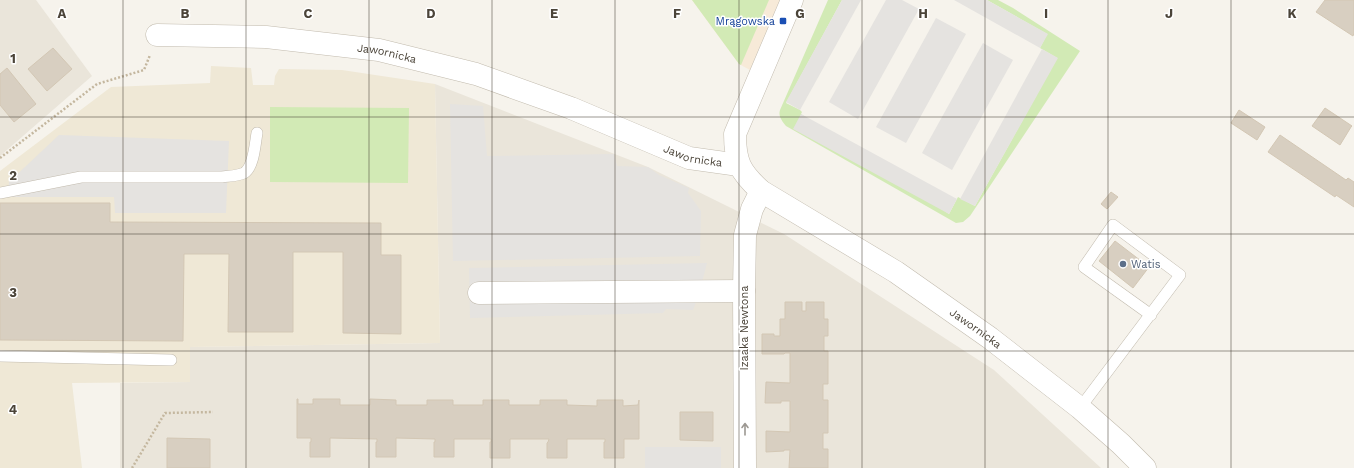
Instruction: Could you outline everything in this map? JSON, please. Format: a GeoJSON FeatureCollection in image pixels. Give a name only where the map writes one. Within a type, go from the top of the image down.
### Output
{"type":"FeatureCollection","features":[{"type":"Feature","properties":{"kind":"street"},"geometry":{"type":"LineString","coordinates":[[739,165],[735,150],[734,134],[792,0]]}},
{"type":"Feature","properties":{"kind":"street","name":"Jawornicka"},"geometry":{"type":"LineString","coordinates":[[157,35],[266,37],[379,50],[476,74],[571,108],[689,158],[739,165],[748,180],[761,191],[909,281],[990,338],[1080,408],[1121,444],[1145,468]]}},
{"type":"Feature","properties":{"kind":"street","name":"Izaaka Newtona"},"geometry":{"type":"LineString","coordinates":[[745,468],[745,235],[752,209],[761,191]]}},
{"type":"Feature","properties":{"kind":"street"},"geometry":{"type":"LineString","coordinates":[[479,294],[744,291]]}},
{"type":"Feature","properties":{"kind":"lane"},"geometry":{"type":"LineString","coordinates":[[0,193],[81,178],[235,176],[246,172],[252,162],[257,133]]}},
{"type":"Feature","properties":{"kind":"lane"},"geometry":{"type":"LineString","coordinates":[[1080,408],[1151,316],[1180,275],[1114,225],[1084,267],[1151,316]]}},
{"type":"Feature","properties":{"kind":"lane"},"geometry":{"type":"LineString","coordinates":[[0,356],[171,360]]}},
{"type":"Feature","properties":{"kind":"path"},"geometry":{"type":"LineString","coordinates":[[0,158],[97,84],[144,70],[157,35]]}},
{"type":"Feature","properties":{"kind":"path"},"geometry":{"type":"LineString","coordinates":[[132,468],[166,413],[213,412]]}},
{"type":"Feature","properties":{"kind":"shaded area"},"geometry":{"type":"Polygon","coordinates":[[[0,0],[36,0],[92,76],[0,156],[0,0]]]}},
{"type":"Feature","properties":{"kind":"shaded area"},"geometry":{"type":"Polygon","coordinates":[[[692,0],[780,0],[750,70],[739,64],[692,0]]]}},
{"type":"Feature","properties":{"kind":"shaded area"},"geometry":{"type":"Polygon","coordinates":[[[842,0],[861,0],[800,110],[786,102],[842,0]]]}},
{"type":"Feature","properties":{"kind":"shaded area"},"geometry":{"type":"Polygon","coordinates":[[[886,0],[902,0],[919,9],[858,119],[829,102],[886,0]]]}},
{"type":"Feature","properties":{"kind":"shaded area"},"geometry":{"type":"Polygon","coordinates":[[[954,0],[987,0],[1048,34],[1040,48],[954,0]]]}},
{"type":"Feature","properties":{"kind":"shaded area"},"geometry":{"type":"Polygon","coordinates":[[[936,18],[966,34],[906,143],[876,127],[936,18]]]}},
{"type":"Feature","properties":{"kind":"shaded area"},"geometry":{"type":"Polygon","coordinates":[[[983,43],[1013,60],[952,170],[922,153],[983,43]]]}},
{"type":"Feature","properties":{"kind":"shaded area"},"geometry":{"type":"Polygon","coordinates":[[[1042,49],[1058,58],[975,206],[960,199],[1042,49]]]}},
{"type":"Feature","properties":{"kind":"shaded area"},"geometry":{"type":"Polygon","coordinates":[[[211,66],[251,68],[253,85],[274,85],[275,76],[279,69],[342,70],[435,84],[440,343],[190,347],[190,382],[72,383],[82,468],[0,468],[0,171],[111,87],[210,83],[211,66]]]}},
{"type":"Feature","properties":{"kind":"shaded area"},"geometry":{"type":"Polygon","coordinates":[[[435,84],[648,167],[784,234],[994,370],[1101,468],[120,468],[120,383],[190,382],[190,347],[440,343],[435,84]]]}},
{"type":"Feature","properties":{"kind":"shaded area"},"geometry":{"type":"Polygon","coordinates":[[[450,104],[483,106],[487,156],[614,154],[617,166],[648,167],[659,175],[689,188],[688,193],[701,211],[700,256],[453,261],[450,104]]]}},
{"type":"Feature","properties":{"kind":"shaded area"},"geometry":{"type":"Polygon","coordinates":[[[801,114],[957,199],[949,214],[793,129],[801,114]]]}},
{"type":"Feature","properties":{"kind":"shaded area"},"geometry":{"type":"Polygon","coordinates":[[[59,135],[229,141],[226,213],[115,213],[114,197],[8,197],[9,182],[59,135]]]}},
{"type":"Feature","properties":{"kind":"shaded area"},"geometry":{"type":"Polygon","coordinates":[[[707,263],[693,310],[666,309],[663,313],[470,318],[469,268],[707,263]]]}},
{"type":"Feature","properties":{"kind":"shaded area"},"geometry":{"type":"Polygon","coordinates":[[[645,447],[721,447],[721,468],[645,468],[645,447]]]}},
{"type":"Feature","properties":{"kind":"green space"},"geometry":{"type":"Polygon","coordinates":[[[692,0],[769,0],[741,65],[739,64],[692,0]]]}},
{"type":"Feature","properties":{"kind":"green space"},"geometry":{"type":"Polygon","coordinates":[[[828,0],[842,0],[786,103],[800,110],[802,112],[801,114],[949,214],[958,197],[975,206],[1057,58],[1040,48],[1047,34],[987,0],[998,0],[1013,8],[1080,51],[970,216],[963,222],[956,223],[786,126],[782,120],[780,110],[828,0]]]}},
{"type":"Feature","properties":{"kind":"green space"},"geometry":{"type":"Polygon","coordinates":[[[270,107],[409,108],[408,183],[270,182],[270,107]]]}},
{"type":"Feature","properties":{"kind":"building"},"geometry":{"type":"Polygon","coordinates":[[[1325,0],[1354,0],[1353,36],[1316,12],[1325,0]]]}},
{"type":"Feature","properties":{"kind":"building"},"geometry":{"type":"Polygon","coordinates":[[[53,48],[72,69],[47,91],[28,69],[53,48]]]}},
{"type":"Feature","properties":{"kind":"building"},"geometry":{"type":"Polygon","coordinates":[[[7,68],[36,104],[14,122],[0,105],[0,74],[7,68]]]}},
{"type":"Feature","properties":{"kind":"building"},"geometry":{"type":"Polygon","coordinates":[[[1325,108],[1352,126],[1340,145],[1312,126],[1325,108]]]}},
{"type":"Feature","properties":{"kind":"building"},"geometry":{"type":"Polygon","coordinates":[[[1239,110],[1265,127],[1257,140],[1231,123],[1239,110]]]}},
{"type":"Feature","properties":{"kind":"building"},"geometry":{"type":"Polygon","coordinates":[[[1280,135],[1346,180],[1348,178],[1354,182],[1354,207],[1336,195],[1335,197],[1268,152],[1280,135]]]}},
{"type":"Feature","properties":{"kind":"building"},"geometry":{"type":"Polygon","coordinates":[[[1111,192],[1118,197],[1107,209],[1101,204],[1111,192]]]}},
{"type":"Feature","properties":{"kind":"building"},"geometry":{"type":"Polygon","coordinates":[[[0,203],[110,203],[110,222],[381,223],[381,255],[401,255],[401,334],[343,333],[343,252],[293,252],[293,332],[228,332],[229,254],[184,254],[183,341],[0,340],[0,203]]]}},
{"type":"Feature","properties":{"kind":"building"},"geometry":{"type":"Polygon","coordinates":[[[1115,241],[1149,267],[1133,288],[1099,261],[1115,241]]]}},
{"type":"Feature","properties":{"kind":"building"},"geometry":{"type":"Polygon","coordinates":[[[785,302],[802,302],[802,311],[806,311],[806,302],[824,302],[824,319],[828,319],[828,336],[824,336],[824,351],[828,351],[828,384],[823,384],[823,400],[828,400],[828,433],[823,433],[823,449],[828,449],[828,468],[789,468],[790,450],[766,452],[766,431],[790,432],[790,401],[781,401],[781,403],[765,403],[766,382],[790,383],[790,353],[762,354],[762,334],[774,334],[774,336],[780,336],[780,319],[785,319],[785,302]]]}},
{"type":"Feature","properties":{"kind":"building"},"geometry":{"type":"Polygon","coordinates":[[[297,399],[298,404],[313,404],[313,399],[340,399],[340,405],[370,405],[370,399],[396,400],[396,405],[427,405],[427,400],[453,400],[453,405],[483,405],[483,400],[509,400],[509,405],[540,405],[540,400],[567,400],[567,405],[597,406],[597,400],[623,400],[623,406],[638,405],[639,400],[639,439],[624,439],[624,458],[604,458],[605,439],[567,439],[567,458],[547,458],[547,443],[549,439],[510,439],[510,458],[490,458],[491,439],[454,439],[454,457],[434,457],[435,439],[396,438],[396,457],[376,457],[377,439],[330,438],[330,457],[310,457],[311,438],[297,438],[297,399]]]}},
{"type":"Feature","properties":{"kind":"building"},"geometry":{"type":"Polygon","coordinates":[[[680,412],[713,412],[713,441],[680,440],[680,412]]]}},
{"type":"Feature","properties":{"kind":"building"},"geometry":{"type":"Polygon","coordinates":[[[167,438],[210,439],[210,468],[167,468],[167,438]]]}},
{"type":"Feature","properties":{"kind":"place","name":"Mrągowska"},"geometry":{"type":"Point","coordinates":[783,21]}},
{"type":"Feature","properties":{"kind":"place","name":"Watis"},"geometry":{"type":"Point","coordinates":[1123,264]}}]}
